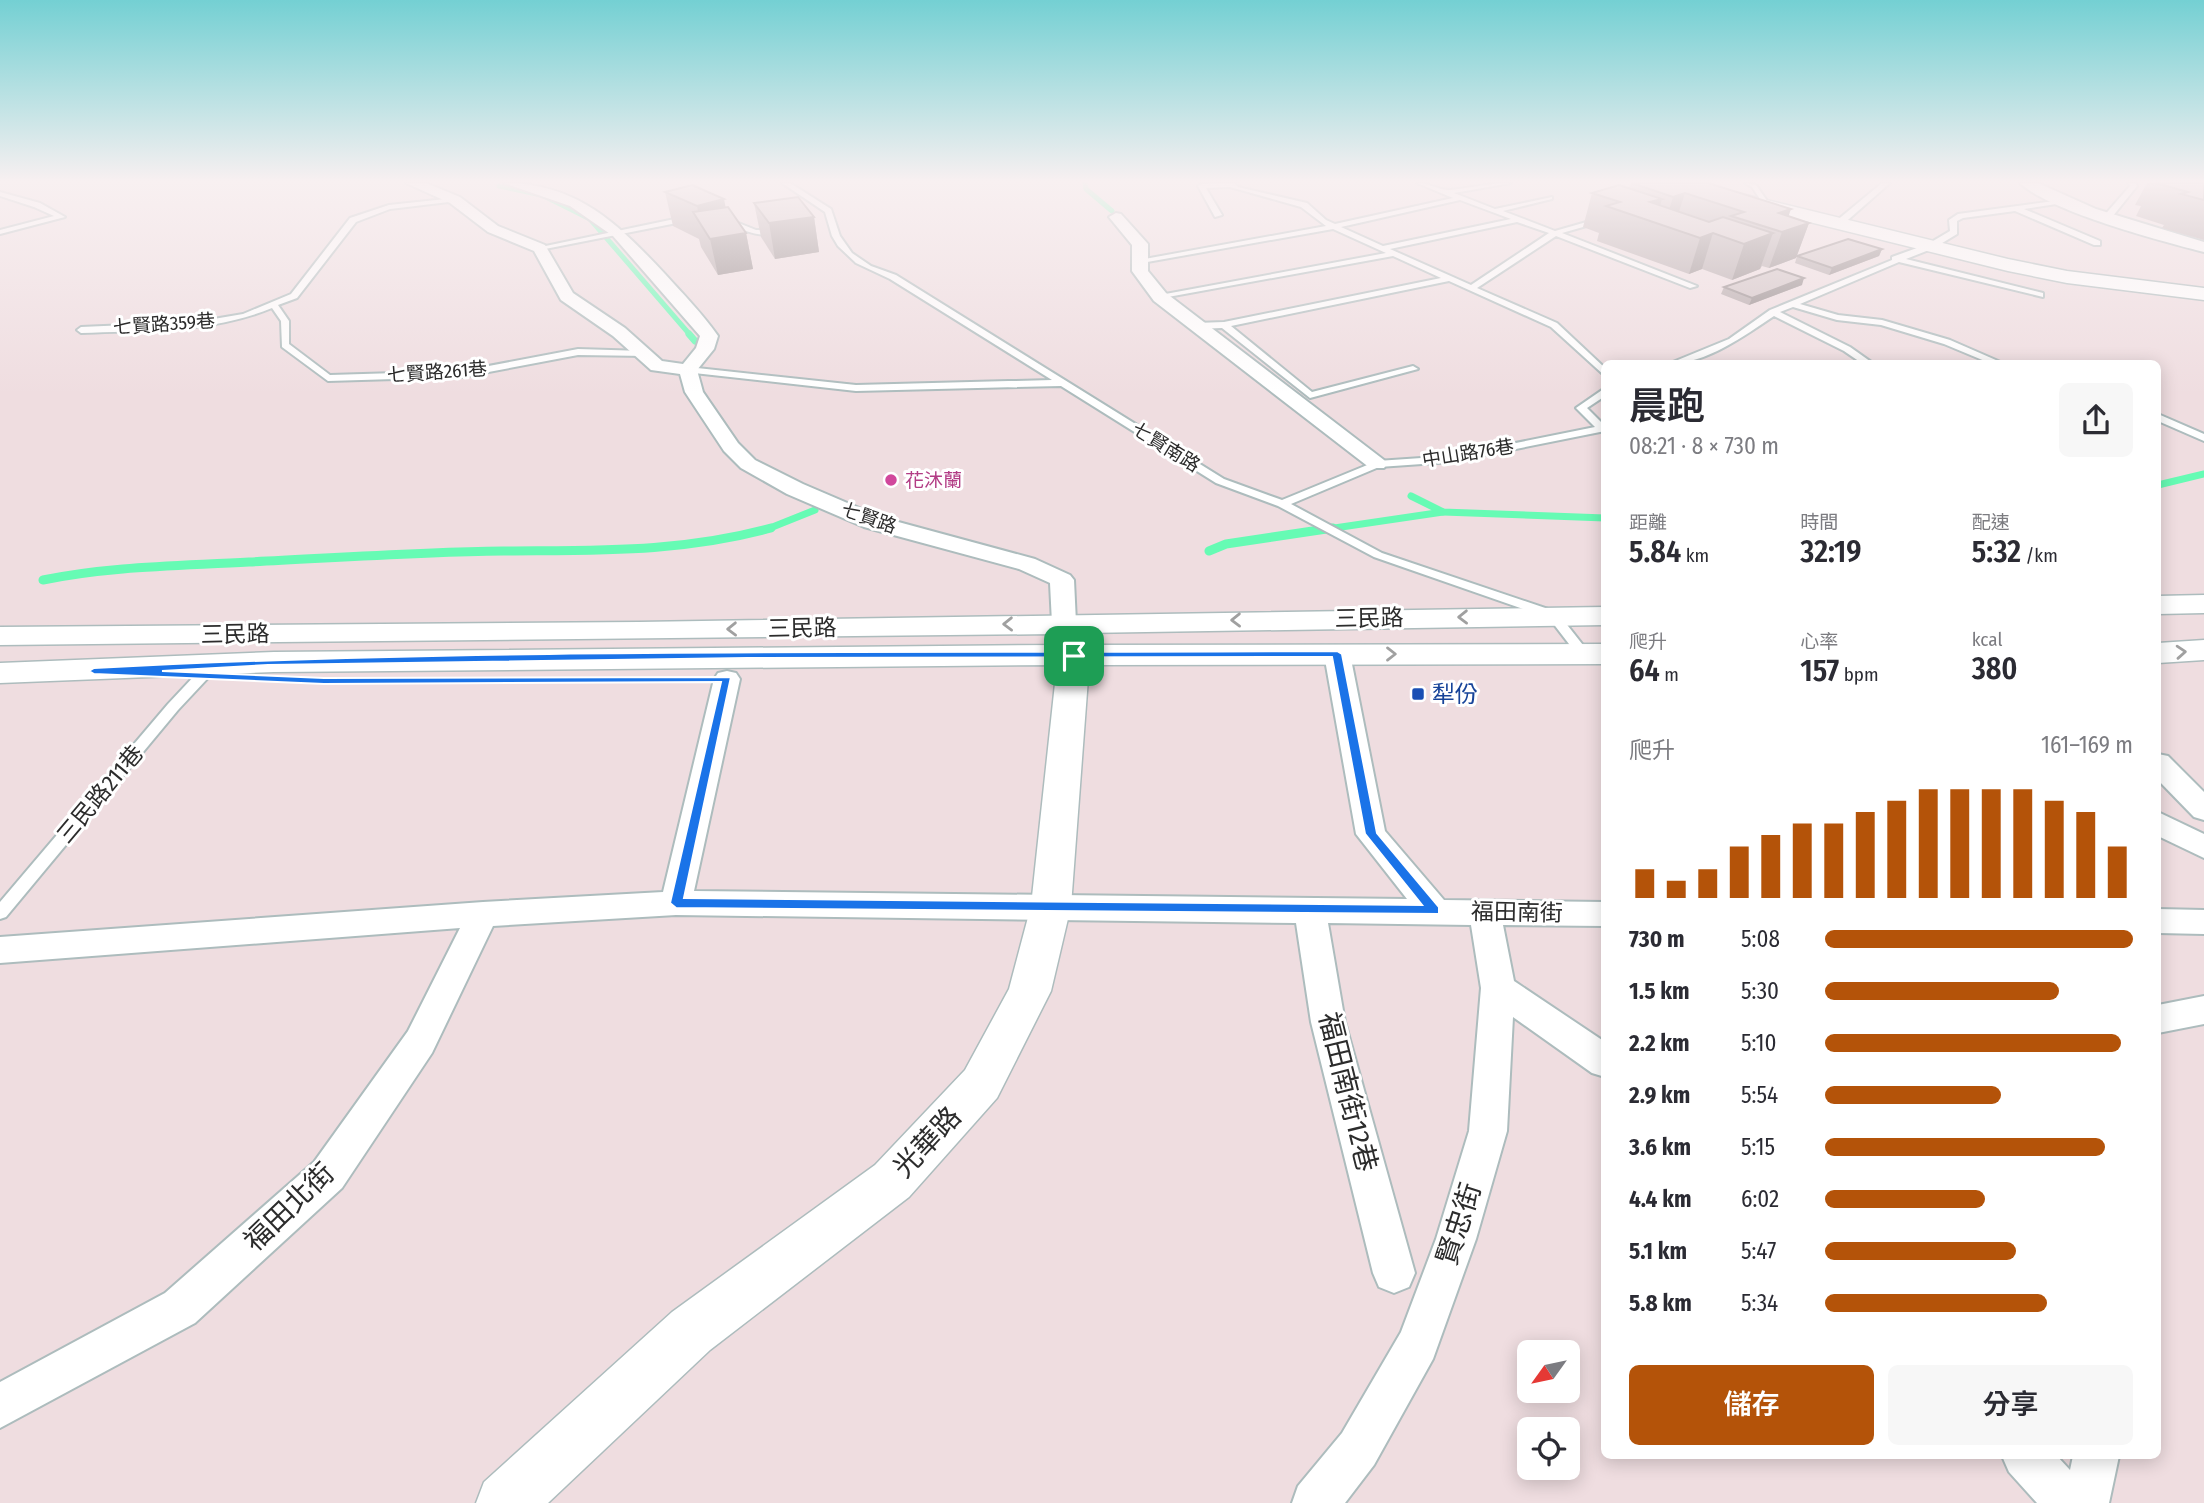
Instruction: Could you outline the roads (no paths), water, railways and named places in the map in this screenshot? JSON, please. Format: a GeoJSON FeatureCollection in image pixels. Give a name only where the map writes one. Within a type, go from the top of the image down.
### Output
{"type":"FeatureCollection","features":[{"type":"Feature","properties":{"kind":"street"},"geometry":{"type":"LineString","coordinates":[[543,253],[567,296],[619,332],[657,366],[688,370],[705,349],[709,335],[637,253]]}},
{"type":"Feature","properties":{"kind":"street"},"geometry":{"type":"LineString","coordinates":[[1139,253],[1140,271],[1160,297],[1377,464]]}},
{"type":"Feature","properties":{"kind":"street"},"geometry":{"type":"LineString","coordinates":[[1962,253],[2067,277],[2204,294]]}},
{"type":"Feature","properties":{"kind":"street","name":"七賢路"},"geometry":{"type":"LineString","coordinates":[[688,370],[694,392],[731,447],[748,464],[795,489],[872,522],[1027,564],[1062,580],[1069,640]]}},
{"type":"Feature","properties":{"kind":"street"},"geometry":{"type":"LineString","coordinates":[[2161,605],[2204,604]]}},
{"type":"Feature","properties":{"kind":"street","name":"三民路"},"geometry":{"type":"LineString","coordinates":[[0,673],[268,662],[747,655],[1553,615],[1601,615]]}},
{"type":"Feature","properties":{"kind":"street","name":"三民路"},"geometry":{"type":"LineString","coordinates":[[0,636],[611,631],[1069,640],[1337,654],[1594,654]]}},
{"type":"Feature","properties":{"kind":"street","name":"三民路"},"geometry":{"type":"LineString","coordinates":[[94,671],[324,681],[999,676],[1069,640]]}},
{"type":"Feature","properties":{"kind":"street","name":"光華路"},"geometry":{"type":"LineString","coordinates":[[505,1503],[691,1331],[892,1181],[981,1084],[1030,991],[1051,906],[1069,640]]}},
{"type":"Feature","properties":{"kind":"street"},"geometry":{"type":"LineString","coordinates":[[2161,653],[2204,650]]}},
{"type":"Feature","properties":{"kind":"street"},"geometry":{"type":"LineString","coordinates":[[1337,654],[1371,834],[1434,910]]}},
{"type":"Feature","properties":{"kind":"street"},"geometry":{"type":"LineString","coordinates":[[676,903],[727,679]]}},
{"type":"Feature","properties":{"kind":"street"},"geometry":{"type":"LineString","coordinates":[[2161,766],[2204,810]]}},
{"type":"Feature","properties":{"kind":"street"},"geometry":{"type":"LineString","coordinates":[[2161,825],[2204,847]]}},
{"type":"Feature","properties":{"kind":"street"},"geometry":{"type":"LineString","coordinates":[[0,950],[482,914],[676,903],[1051,906]]}},
{"type":"Feature","properties":{"kind":"street","name":"福田南街"},"geometry":{"type":"LineString","coordinates":[[1051,906],[1601,914]]}},
{"type":"Feature","properties":{"kind":"street","name":"福田南街12巷"},"geometry":{"type":"LineString","coordinates":[[1310,909],[1328,1023],[1394,1273]]}},
{"type":"Feature","properties":{"kind":"street","name":"賢忠街"},"geometry":{"type":"LineString","coordinates":[[1315,1503],[1358,1448],[1418,1344],[1488,1131],[1497,988],[1485,912]]}},
{"type":"Feature","properties":{"kind":"street","name":"福田北街"},"geometry":{"type":"LineString","coordinates":[[0,1406],[180,1308],[328,1175],[420,1042],[482,914]]}},
{"type":"Feature","properties":{"kind":"street"},"geometry":{"type":"LineString","coordinates":[[2161,921],[2204,922]]}},
{"type":"Feature","properties":{"kind":"street"},"geometry":{"type":"LineString","coordinates":[[1497,988],[1601,1059]]}},
{"type":"Feature","properties":{"kind":"street"},"geometry":{"type":"LineString","coordinates":[[2161,1017],[2204,1010]]}},
{"type":"Feature","properties":{"kind":"street"},"geometry":{"type":"LineString","coordinates":[[2028,1459],[2069,1503]]}},
{"type":"Feature","properties":{"kind":"street"},"geometry":{"type":"LineString","coordinates":[[2086,1503],[2094,1459]]}},
{"type":"Feature","properties":{"kind":"lane","name":"七賢路359巷"},"geometry":{"type":"LineString","coordinates":[[81,330],[196,325],[245,316],[294,296],[326,253]]}},
{"type":"Feature","properties":{"kind":"lane","name":"七賢南路"},"geometry":{"type":"LineString","coordinates":[[849,253],[855,262],[871,271],[893,277],[1220,481],[1282,504],[1378,555],[1553,615]]}},
{"type":"Feature","properties":{"kind":"lane"},"geometry":{"type":"LineString","coordinates":[[1139,262],[1188,253]]}},
{"type":"Feature","properties":{"kind":"lane"},"geometry":{"type":"LineString","coordinates":[[1470,289],[1524,253]]}},
{"type":"Feature","properties":{"kind":"lane"},"geometry":{"type":"LineString","coordinates":[[1607,253],[1693,286]]}},
{"type":"Feature","properties":{"kind":"lane"},"geometry":{"type":"LineString","coordinates":[[1683,360],[1732,341],[1773,312],[1911,253]]}},
{"type":"Feature","properties":{"kind":"lane"},"geometry":{"type":"LineString","coordinates":[[1160,297],[1392,254],[1554,325],[1601,369]]}},
{"type":"Feature","properties":{"kind":"lane"},"geometry":{"type":"LineString","coordinates":[[1894,259],[2040,295]]}},
{"type":"Feature","properties":{"kind":"lane"},"geometry":{"type":"LineString","coordinates":[[1196,326],[1224,325],[1447,279]]}},
{"type":"Feature","properties":{"kind":"lane","name":"七賢路261巷"},"geometry":{"type":"LineString","coordinates":[[273,304],[285,321],[285,345],[327,378],[462,374],[578,352],[644,354]]}},
{"type":"Feature","properties":{"kind":"lane"},"geometry":{"type":"LineString","coordinates":[[1792,304],[1838,317],[1882,323],[1947,342],[1990,360]]}},
{"type":"Feature","properties":{"kind":"lane"},"geometry":{"type":"LineString","coordinates":[[1773,312],[1847,349],[1863,360]]}},
{"type":"Feature","properties":{"kind":"lane"},"geometry":{"type":"LineString","coordinates":[[1224,325],[1310,395],[1413,369]]}},
{"type":"Feature","properties":{"kind":"lane"},"geometry":{"type":"LineString","coordinates":[[688,370],[856,388],[1066,383]]}},
{"type":"Feature","properties":{"kind":"lane","name":"中山路76巷"},"geometry":{"type":"LineString","coordinates":[[1601,394],[1581,408],[1601,428]]}},
{"type":"Feature","properties":{"kind":"lane"},"geometry":{"type":"LineString","coordinates":[[2161,419],[2204,438]]}},
{"type":"Feature","properties":{"kind":"lane","name":"中山路76巷"},"geometry":{"type":"LineString","coordinates":[[1282,504],[1377,464],[1451,458],[1601,429]]}},
{"type":"Feature","properties":{"kind":"lane"},"geometry":{"type":"LineString","coordinates":[[1553,615],[1594,654]]}},
{"type":"Feature","properties":{"kind":"lane","name":"三民路211巷"},"geometry":{"type":"LineString","coordinates":[[0,913],[202,676]]}},
{"type":"Feature","properties":{"kind":"waterway"},"geometry":{"type":"LineString","coordinates":[[619,253],[691,336]]}},
{"type":"Feature","properties":{"kind":"waterway"},"geometry":{"type":"LineString","coordinates":[[689,334],[695,341]]}},
{"type":"Feature","properties":{"kind":"waterway"},"geometry":{"type":"LineString","coordinates":[[2161,484],[2204,474]]}},
{"type":"Feature","properties":{"kind":"waterway"},"geometry":{"type":"LineString","coordinates":[[1411,496],[1443,512]]}},
{"type":"Feature","properties":{"kind":"waterway"},"geometry":{"type":"LineString","coordinates":[[769,529],[815,510]]}},
{"type":"Feature","properties":{"kind":"waterway"},"geometry":{"type":"LineString","coordinates":[[1321,530],[1443,512]]}},
{"type":"Feature","properties":{"kind":"waterway"},"geometry":{"type":"LineString","coordinates":[[1443,512],[1601,518]]}},
{"type":"Feature","properties":{"kind":"waterway"},"geometry":{"type":"LineString","coordinates":[[1209,551],[1226,544],[1333,528]]}},
{"type":"Feature","properties":{"kind":"waterway"},"geometry":{"type":"LineString","coordinates":[[43,580],[120,569],[171,566],[439,553],[671,546],[769,529]]}},
{"type":"Feature","properties":{"kind":"place","name":"花沐蘭"},"geometry":{"type":"Point","coordinates":[891,480]}},
{"type":"Feature","properties":{"kind":"place","name":"犁份"},"geometry":{"type":"Point","coordinates":[1418,694]}}]}
